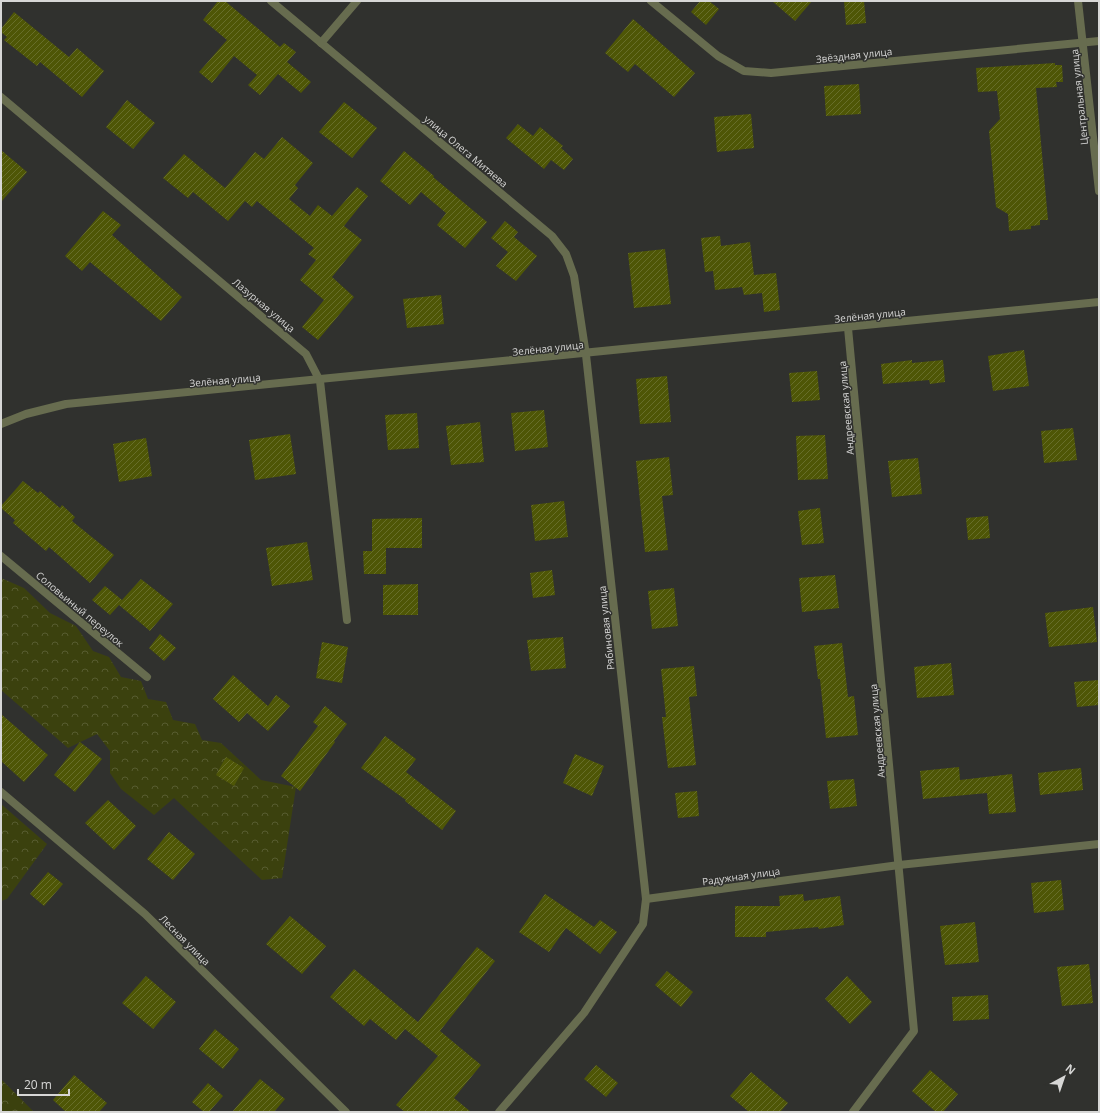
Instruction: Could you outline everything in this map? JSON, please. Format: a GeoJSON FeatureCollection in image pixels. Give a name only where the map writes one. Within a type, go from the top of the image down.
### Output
{"type":"FeatureCollection","features":[{"type":"Feature","properties":{"kind":"street","name":"улица Олега Митяева"},"geometry":{"type":"LineString","coordinates":[[271,1],[552,236],[566,254],[574,276],[586,355]]}},
{"type":"Feature","properties":{"kind":"street"},"geometry":{"type":"LineString","coordinates":[[321,43],[357,1]]}},
{"type":"Feature","properties":{"kind":"street","name":"Звёздная улица"},"geometry":{"type":"LineString","coordinates":[[651,1],[718,56],[744,71],[771,73],[1083,43],[1099,40]]}},
{"type":"Feature","properties":{"kind":"street","name":"Центральная улица"},"geometry":{"type":"LineString","coordinates":[[1078,1],[1099,191]]}},
{"type":"Feature","properties":{"kind":"street","name":"Лазурная улица"},"geometry":{"type":"LineString","coordinates":[[1,97],[306,354],[320,381],[347,620]]}},
{"type":"Feature","properties":{"kind":"street","name":"Зелёная улица"},"geometry":{"type":"LineString","coordinates":[[1,424],[26,414],[66,404],[586,355],[1099,302]]}},
{"type":"Feature","properties":{"kind":"street","name":"Андреевская улица"},"geometry":{"type":"LineString","coordinates":[[848,328],[914,1031],[853,1112]]}},
{"type":"Feature","properties":{"kind":"street","name":"Рябиновая улица"},"geometry":{"type":"LineString","coordinates":[[586,355],[646,900]]}},
{"type":"Feature","properties":{"kind":"street","name":"Соловьиный переулок"},"geometry":{"type":"LineString","coordinates":[[1,556],[147,677]]}},
{"type":"Feature","properties":{"kind":"street","name":"Лесная улица"},"geometry":{"type":"LineString","coordinates":[[1,792],[145,914],[346,1112]]}},
{"type":"Feature","properties":{"kind":"street","name":"Радужная улица"},"geometry":{"type":"LineString","coordinates":[[646,900],[899,865],[1099,844]]}},
{"type":"Feature","properties":{"kind":"street"},"geometry":{"type":"LineString","coordinates":[[499,1112],[584,1013],[643,924],[646,900]]}},
{"type":"Feature","properties":{"kind":"green space"},"geometry":{"type":"Polygon","coordinates":[[[1,578],[24,588],[50,613],[76,626],[93,651],[109,657],[121,677],[141,681],[148,699],[166,702],[173,720],[195,724],[202,740],[221,743],[261,780],[296,787],[282,878],[262,880],[174,798],[154,815],[121,789],[110,773],[110,751],[97,734],[68,748],[1,690],[1,578]]]}},
{"type":"Feature","properties":{"kind":"green space"},"geometry":{"type":"Polygon","coordinates":[[[1,804],[47,844],[7,899],[1,901],[1,804]]]}},
{"type":"Feature","properties":{"kind":"green space"},"geometry":{"type":"Polygon","coordinates":[[[1,1079],[33,1111],[35,1112],[1,1112],[1,1079]]]}},
{"type":"Feature","properties":{"kind":"building"},"geometry":{"type":"Polygon","coordinates":[[[218,1],[225,1],[280,47],[284,43],[296,52],[287,62],[311,82],[301,93],[278,74],[260,95],[248,85],[257,75],[234,56],[212,83],[199,72],[227,40],[203,20],[218,1]]]}},
{"type":"Feature","properties":{"kind":"building"},"geometry":{"type":"Polygon","coordinates":[[[700,1],[709,1],[719,9],[706,25],[691,12],[700,1]]]}},
{"type":"Feature","properties":{"kind":"building"},"geometry":{"type":"Polygon","coordinates":[[[772,1],[812,1],[795,21],[772,1]]]}},
{"type":"Feature","properties":{"kind":"building"},"geometry":{"type":"Polygon","coordinates":[[[844,1],[864,1],[866,23],[846,25],[844,1]]]}},
{"type":"Feature","properties":{"kind":"building"},"geometry":{"type":"Polygon","coordinates":[[[14,12],[69,57],[77,48],[104,71],[82,97],[40,62],[37,66],[4,40],[7,37],[1,32],[1,29],[14,12]]]}},
{"type":"Feature","properties":{"kind":"building"},"geometry":{"type":"Polygon","coordinates":[[[633,19],[695,73],[674,97],[635,64],[628,72],[605,53],[633,19]]]}},
{"type":"Feature","properties":{"kind":"building"},"geometry":{"type":"Polygon","coordinates":[[[1055,63],[1055,65],[1062,65],[1063,82],[1056,82],[1057,87],[1036,88],[1048,220],[1040,220],[1040,225],[1031,226],[1031,229],[1009,231],[1008,214],[996,207],[989,131],[1000,119],[997,91],[978,92],[976,68],[1055,63]]]}},
{"type":"Feature","properties":{"kind":"building"},"geometry":{"type":"Polygon","coordinates":[[[859,84],[861,114],[826,116],[824,86],[859,84]]]}},
{"type":"Feature","properties":{"kind":"building"},"geometry":{"type":"Polygon","coordinates":[[[127,100],[155,123],[133,149],[106,127],[127,100]]]}},
{"type":"Feature","properties":{"kind":"building"},"geometry":{"type":"Polygon","coordinates":[[[344,102],[377,128],[352,158],[319,132],[344,102]]]}},
{"type":"Feature","properties":{"kind":"building"},"geometry":{"type":"Polygon","coordinates":[[[751,114],[754,148],[717,152],[714,117],[751,114]]]}},
{"type":"Feature","properties":{"kind":"building"},"geometry":{"type":"Polygon","coordinates":[[[518,124],[533,136],[540,127],[563,146],[561,148],[573,159],[564,170],[551,160],[544,169],[506,138],[518,124]]]}},
{"type":"Feature","properties":{"kind":"building"},"geometry":{"type":"Polygon","coordinates":[[[282,137],[313,163],[295,185],[298,188],[289,199],[310,216],[318,205],[332,216],[357,187],[368,196],[344,226],[362,240],[332,277],[354,297],[318,340],[302,327],[324,300],[300,280],[316,260],[308,254],[314,248],[257,201],[252,207],[245,201],[228,221],[193,192],[188,198],[163,178],[184,154],[225,188],[255,152],[264,159],[282,137]]]}},
{"type":"Feature","properties":{"kind":"building"},"geometry":{"type":"Polygon","coordinates":[[[1,150],[27,172],[1,202],[1,150]]]}},
{"type":"Feature","properties":{"kind":"building"},"geometry":{"type":"Polygon","coordinates":[[[404,151],[487,222],[465,248],[437,225],[446,213],[421,192],[410,205],[380,181],[404,151]]]}},
{"type":"Feature","properties":{"kind":"building"},"geometry":{"type":"Polygon","coordinates":[[[103,211],[121,225],[112,235],[182,297],[161,321],[90,262],[82,271],[65,256],[103,211]]]}},
{"type":"Feature","properties":{"kind":"building"},"geometry":{"type":"Polygon","coordinates":[[[505,221],[518,232],[514,237],[537,256],[516,281],[496,266],[508,252],[491,238],[505,221]]]}},
{"type":"Feature","properties":{"kind":"building"},"geometry":{"type":"Polygon","coordinates":[[[720,236],[721,246],[750,242],[754,275],[776,273],[780,310],[764,312],[762,293],[744,295],[742,287],[715,290],[713,271],[705,272],[701,238],[720,236]]]}},
{"type":"Feature","properties":{"kind":"building"},"geometry":{"type":"Polygon","coordinates":[[[665,249],[671,304],[634,308],[628,253],[665,249]]]}},
{"type":"Feature","properties":{"kind":"building"},"geometry":{"type":"Polygon","coordinates":[[[441,295],[444,324],[407,328],[403,299],[441,295]]]}},
{"type":"Feature","properties":{"kind":"building"},"geometry":{"type":"Polygon","coordinates":[[[1024,350],[1029,386],[993,391],[988,356],[1024,350]]]}},
{"type":"Feature","properties":{"kind":"building"},"geometry":{"type":"Polygon","coordinates":[[[912,360],[912,363],[943,360],[945,382],[930,384],[929,380],[883,384],[881,364],[912,360]]]}},
{"type":"Feature","properties":{"kind":"building"},"geometry":{"type":"Polygon","coordinates":[[[817,371],[820,400],[792,402],[789,373],[817,371]]]}},
{"type":"Feature","properties":{"kind":"building"},"geometry":{"type":"Polygon","coordinates":[[[667,376],[671,422],[640,424],[636,379],[667,376]]]}},
{"type":"Feature","properties":{"kind":"building"},"geometry":{"type":"Polygon","coordinates":[[[544,410],[548,447],[515,451],[511,413],[544,410]]]}},
{"type":"Feature","properties":{"kind":"building"},"geometry":{"type":"Polygon","coordinates":[[[417,413],[419,448],[388,450],[385,415],[417,413]]]}},
{"type":"Feature","properties":{"kind":"building"},"geometry":{"type":"Polygon","coordinates":[[[480,422],[484,462],[451,465],[446,426],[480,422]]]}},
{"type":"Feature","properties":{"kind":"building"},"geometry":{"type":"Polygon","coordinates":[[[1073,428],[1077,460],[1044,463],[1041,431],[1073,428]]]}},
{"type":"Feature","properties":{"kind":"building"},"geometry":{"type":"Polygon","coordinates":[[[290,434],[296,474],[255,480],[249,440],[290,434]]]}},
{"type":"Feature","properties":{"kind":"building"},"geometry":{"type":"Polygon","coordinates":[[[825,435],[828,479],[798,480],[796,436],[825,435]]]}},
{"type":"Feature","properties":{"kind":"building"},"geometry":{"type":"Polygon","coordinates":[[[146,438],[152,476],[119,482],[113,444],[146,438]]]}},
{"type":"Feature","properties":{"kind":"building"},"geometry":{"type":"Polygon","coordinates":[[[669,457],[673,495],[662,496],[668,550],[645,552],[636,461],[669,457]]]}},
{"type":"Feature","properties":{"kind":"building"},"geometry":{"type":"Polygon","coordinates":[[[918,458],[922,494],[892,497],[888,461],[918,458]]]}},
{"type":"Feature","properties":{"kind":"building"},"geometry":{"type":"Polygon","coordinates":[[[23,481],[38,493],[40,491],[60,508],[62,505],[75,517],[72,521],[114,555],[90,583],[49,547],[46,551],[13,523],[15,520],[1,508],[1,506],[23,481]]]}},
{"type":"Feature","properties":{"kind":"building"},"geometry":{"type":"Polygon","coordinates":[[[564,501],[568,537],[535,541],[531,505],[564,501]]]}},
{"type":"Feature","properties":{"kind":"building"},"geometry":{"type":"Polygon","coordinates":[[[820,508],[824,543],[802,545],[798,511],[820,508]]]}},
{"type":"Feature","properties":{"kind":"building"},"geometry":{"type":"Polygon","coordinates":[[[988,516],[990,538],[968,540],[966,518],[988,516]]]}},
{"type":"Feature","properties":{"kind":"building"},"geometry":{"type":"Polygon","coordinates":[[[422,518],[422,548],[386,548],[386,574],[364,574],[363,551],[372,551],[372,519],[422,518]]]}},
{"type":"Feature","properties":{"kind":"building"},"geometry":{"type":"Polygon","coordinates":[[[307,542],[313,580],[272,586],[266,548],[307,542]]]}},
{"type":"Feature","properties":{"kind":"building"},"geometry":{"type":"Polygon","coordinates":[[[552,570],[555,595],[533,598],[530,573],[552,570]]]}},
{"type":"Feature","properties":{"kind":"building"},"geometry":{"type":"Polygon","coordinates":[[[835,575],[839,608],[802,612],[799,578],[835,575]]]}},
{"type":"Feature","properties":{"kind":"building"},"geometry":{"type":"Polygon","coordinates":[[[141,579],[173,604],[150,631],[119,605],[110,615],[92,600],[105,586],[122,600],[141,579]]]}},
{"type":"Feature","properties":{"kind":"building"},"geometry":{"type":"Polygon","coordinates":[[[418,584],[418,615],[383,615],[383,585],[418,584]]]}},
{"type":"Feature","properties":{"kind":"building"},"geometry":{"type":"Polygon","coordinates":[[[674,588],[678,626],[652,629],[648,591],[674,588]]]}},
{"type":"Feature","properties":{"kind":"building"},"geometry":{"type":"Polygon","coordinates":[[[1093,607],[1097,642],[1049,647],[1045,613],[1093,607]]]}},
{"type":"Feature","properties":{"kind":"building"},"geometry":{"type":"Polygon","coordinates":[[[160,634],[176,648],[164,661],[149,648],[160,634]]]}},
{"type":"Feature","properties":{"kind":"building"},"geometry":{"type":"Polygon","coordinates":[[[563,637],[566,668],[531,671],[527,640],[563,637]]]}},
{"type":"Feature","properties":{"kind":"building"},"geometry":{"type":"Polygon","coordinates":[[[322,642],[348,647],[342,683],[316,678],[322,642]]]}},
{"type":"Feature","properties":{"kind":"building"},"geometry":{"type":"Polygon","coordinates":[[[842,643],[848,697],[854,696],[858,735],[826,738],[820,679],[818,679],[814,646],[842,643]]]}},
{"type":"Feature","properties":{"kind":"building"},"geometry":{"type":"Polygon","coordinates":[[[951,663],[954,695],[917,698],[914,667],[951,663]]]}},
{"type":"Feature","properties":{"kind":"building"},"geometry":{"type":"Polygon","coordinates":[[[694,666],[697,696],[689,697],[696,765],[668,768],[662,717],[666,717],[661,669],[694,666]]]}},
{"type":"Feature","properties":{"kind":"building"},"geometry":{"type":"Polygon","coordinates":[[[233,675],[268,706],[276,695],[290,706],[268,731],[247,713],[239,722],[213,699],[233,675]]]}},
{"type":"Feature","properties":{"kind":"building"},"geometry":{"type":"Polygon","coordinates":[[[1099,680],[1099,705],[1077,707],[1074,682],[1099,680]]]}},
{"type":"Feature","properties":{"kind":"building"},"geometry":{"type":"Polygon","coordinates":[[[325,706],[347,724],[300,791],[281,776],[318,726],[313,722],[325,706]]]}},
{"type":"Feature","properties":{"kind":"building"},"geometry":{"type":"Polygon","coordinates":[[[1,714],[48,755],[24,782],[1,761],[1,714]]]}},
{"type":"Feature","properties":{"kind":"building"},"geometry":{"type":"Polygon","coordinates":[[[385,736],[416,759],[406,772],[456,811],[442,830],[405,801],[406,800],[361,768],[385,736]]]}},
{"type":"Feature","properties":{"kind":"building"},"geometry":{"type":"Polygon","coordinates":[[[80,742],[102,759],[75,792],[54,775],[80,742]]]}},
{"type":"Feature","properties":{"kind":"building"},"geometry":{"type":"Polygon","coordinates":[[[575,754],[604,766],[592,796],[563,783],[575,754]]]}},
{"type":"Feature","properties":{"kind":"building"},"geometry":{"type":"Polygon","coordinates":[[[226,757],[244,768],[234,786],[216,775],[226,757]]]}},
{"type":"Feature","properties":{"kind":"building"},"geometry":{"type":"Polygon","coordinates":[[[959,767],[960,780],[1012,774],[1016,812],[989,814],[987,793],[923,799],[920,771],[959,767]]]}},
{"type":"Feature","properties":{"kind":"building"},"geometry":{"type":"Polygon","coordinates":[[[1081,768],[1083,790],[1040,795],[1038,773],[1081,768]]]}},
{"type":"Feature","properties":{"kind":"building"},"geometry":{"type":"Polygon","coordinates":[[[854,779],[857,806],[830,809],[827,781],[854,779]]]}},
{"type":"Feature","properties":{"kind":"building"},"geometry":{"type":"Polygon","coordinates":[[[697,791],[699,816],[678,818],[675,793],[697,791]]]}},
{"type":"Feature","properties":{"kind":"building"},"geometry":{"type":"Polygon","coordinates":[[[108,800],[136,826],[114,850],[85,823],[108,800]]]}},
{"type":"Feature","properties":{"kind":"building"},"geometry":{"type":"Polygon","coordinates":[[[169,832],[195,854],[173,880],[147,859],[169,832]]]}},
{"type":"Feature","properties":{"kind":"building"},"geometry":{"type":"Polygon","coordinates":[[[48,872],[63,884],[44,906],[30,894],[48,872]]]}},
{"type":"Feature","properties":{"kind":"building"},"geometry":{"type":"Polygon","coordinates":[[[1061,880],[1064,910],[1034,913],[1031,883],[1061,880]]]}},
{"type":"Feature","properties":{"kind":"building"},"geometry":{"type":"Polygon","coordinates":[[[545,894],[594,927],[600,920],[617,932],[600,954],[566,928],[549,952],[519,932],[545,894]]]}},
{"type":"Feature","properties":{"kind":"building"},"geometry":{"type":"Polygon","coordinates":[[[803,894],[804,901],[840,896],[844,925],[819,929],[818,927],[766,932],[766,937],[735,937],[735,906],[780,906],[779,896],[803,894]]]}},
{"type":"Feature","properties":{"kind":"building"},"geometry":{"type":"Polygon","coordinates":[[[290,916],[326,946],[302,974],[266,944],[290,916]]]}},
{"type":"Feature","properties":{"kind":"building"},"geometry":{"type":"Polygon","coordinates":[[[975,922],[979,962],[945,965],[940,926],[975,922]]]}},
{"type":"Feature","properties":{"kind":"building"},"geometry":{"type":"Polygon","coordinates":[[[477,947],[495,961],[440,1031],[481,1065],[454,1098],[471,1112],[405,1112],[396,1105],[438,1056],[405,1029],[396,1040],[370,1019],[364,1026],[330,997],[354,969],[418,1022],[477,947]]]}},
{"type":"Feature","properties":{"kind":"building"},"geometry":{"type":"Polygon","coordinates":[[[1089,964],[1093,1003],[1062,1006],[1057,967],[1089,964]]]}},
{"type":"Feature","properties":{"kind":"building"},"geometry":{"type":"Polygon","coordinates":[[[667,971],[693,992],[681,1007],[655,985],[667,971]]]}},
{"type":"Feature","properties":{"kind":"building"},"geometry":{"type":"Polygon","coordinates":[[[146,976],[176,1002],[153,1029],[122,1003],[146,976]]]}},
{"type":"Feature","properties":{"kind":"building"},"geometry":{"type":"Polygon","coordinates":[[[847,976],[872,1002],[850,1024],[825,999],[847,976]]]}},
{"type":"Feature","properties":{"kind":"building"},"geometry":{"type":"Polygon","coordinates":[[[988,995],[989,1019],[953,1021],[952,997],[988,995]]]}},
{"type":"Feature","properties":{"kind":"building"},"geometry":{"type":"Polygon","coordinates":[[[215,1029],[239,1049],[223,1069],[199,1049],[215,1029]]]}},
{"type":"Feature","properties":{"kind":"building"},"geometry":{"type":"Polygon","coordinates":[[[596,1065],[618,1083],[606,1097],[584,1079],[596,1065]]]}},
{"type":"Feature","properties":{"kind":"building"},"geometry":{"type":"Polygon","coordinates":[[[930,1070],[958,1094],[943,1112],[936,1112],[912,1091],[930,1070]]]}},
{"type":"Feature","properties":{"kind":"building"},"geometry":{"type":"Polygon","coordinates":[[[751,1072],[788,1103],[780,1112],[749,1112],[730,1096],[751,1072]]]}},
{"type":"Feature","properties":{"kind":"building"},"geometry":{"type":"Polygon","coordinates":[[[74,1075],[107,1103],[99,1112],[66,1112],[53,1100],[74,1075]]]}},
{"type":"Feature","properties":{"kind":"building"},"geometry":{"type":"Polygon","coordinates":[[[260,1079],[285,1099],[274,1112],[232,1112],[260,1079]]]}},
{"type":"Feature","properties":{"kind":"building"},"geometry":{"type":"Polygon","coordinates":[[[208,1083],[223,1096],[209,1112],[204,1112],[192,1102],[208,1083]]]}}]}
